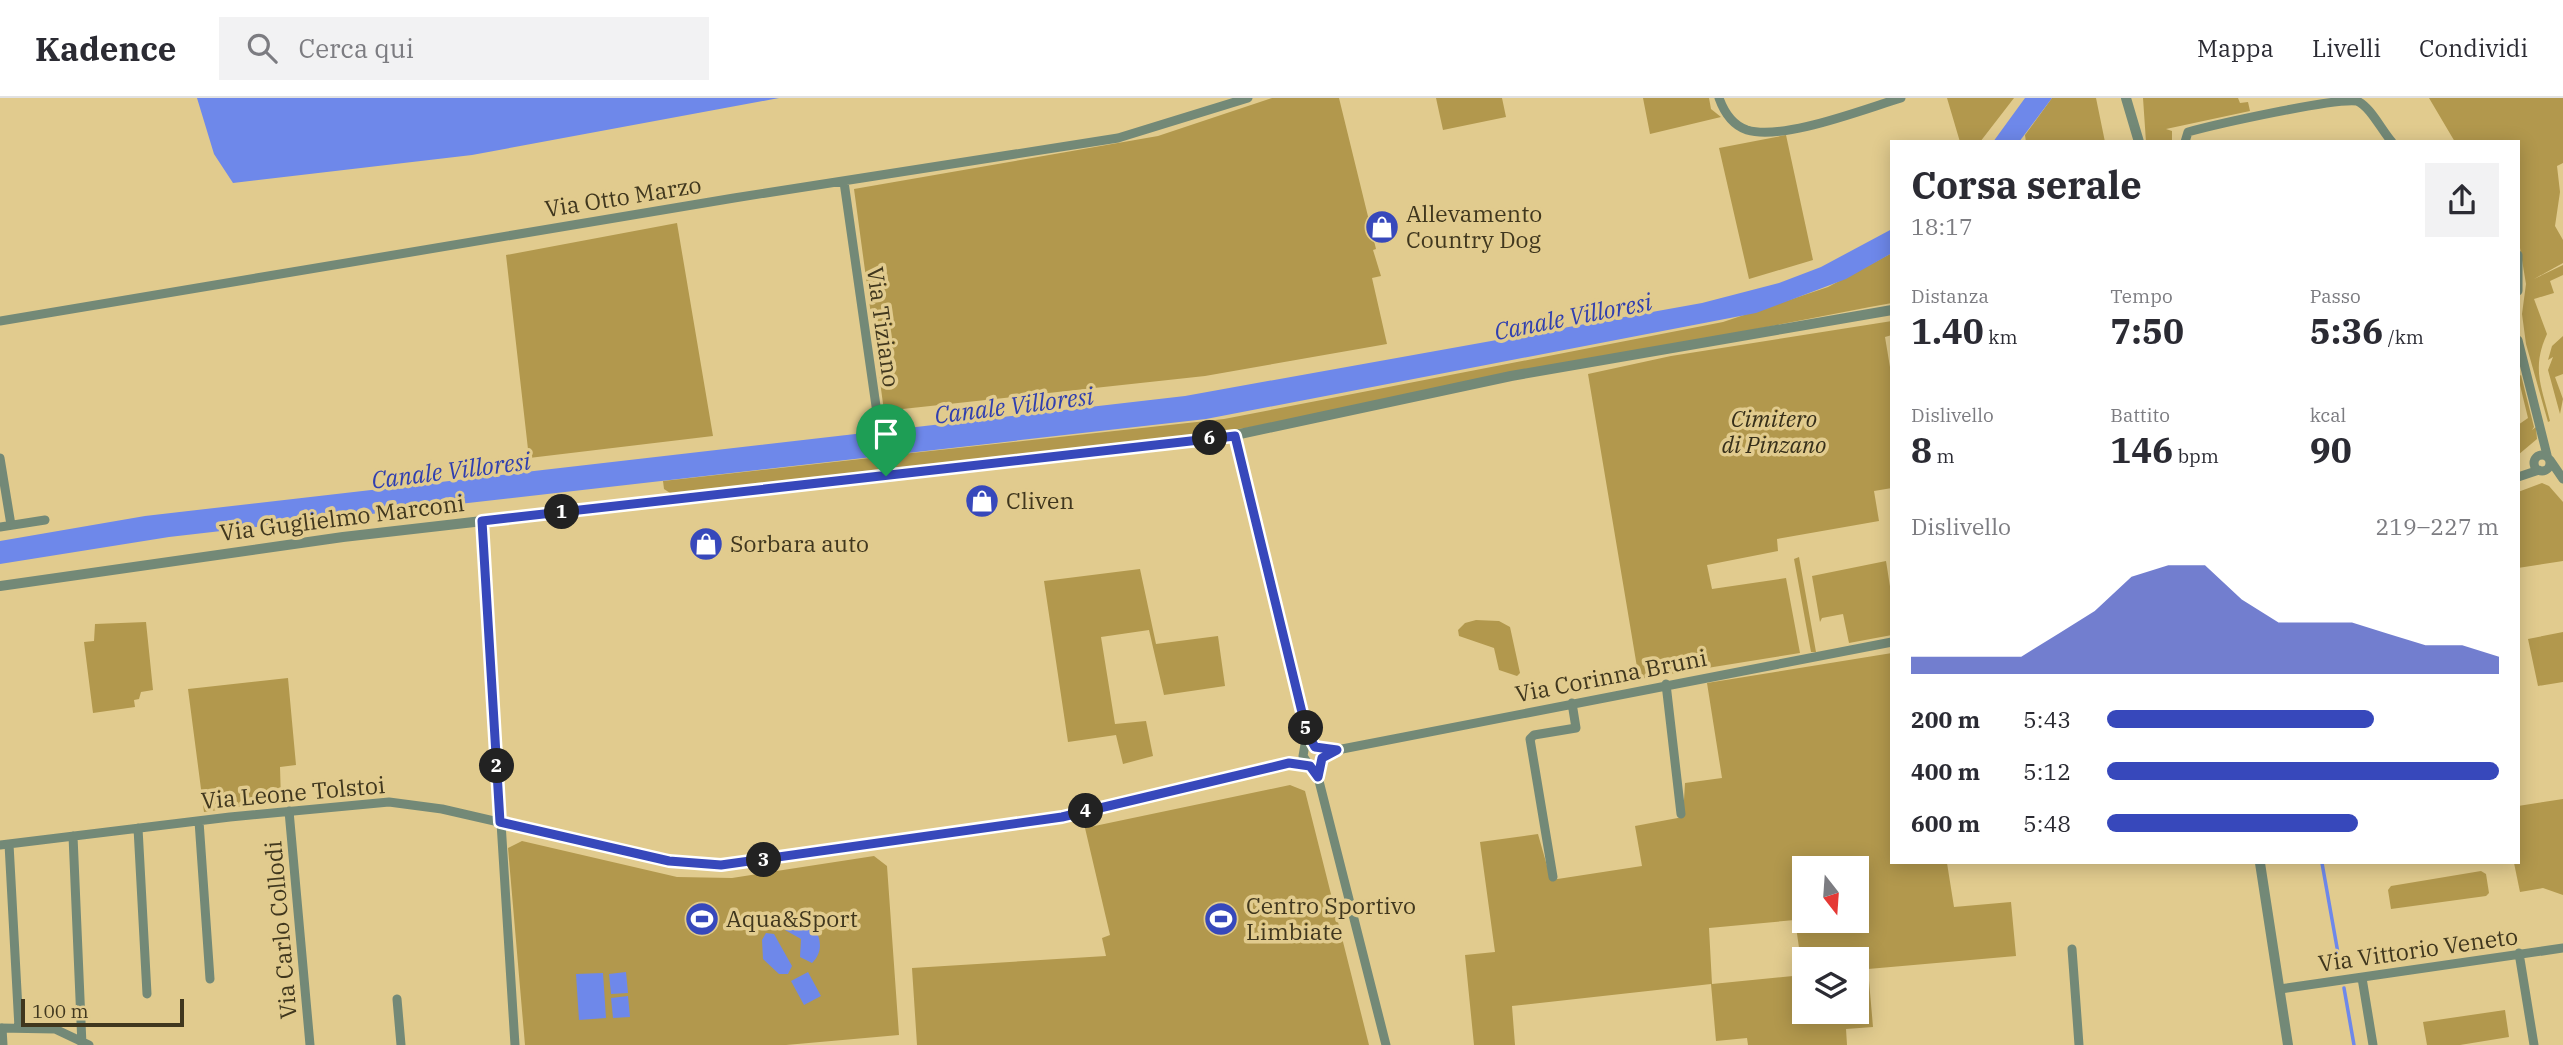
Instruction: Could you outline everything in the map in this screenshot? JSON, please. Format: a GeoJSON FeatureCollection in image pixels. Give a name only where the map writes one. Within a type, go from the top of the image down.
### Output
{"type":"FeatureCollection","features":[{"type":"Feature","properties":{"kind":"street","name":"Via Otto Marzo"},"geometry":{"type":"LineString","coordinates":[[0,321],[1118,138],[1248,98]]}},
{"type":"Feature","properties":{"kind":"street"},"geometry":{"type":"LineString","coordinates":[[1719,98],[1723,109],[1737,125],[1759,131],[1818,123],[1901,98]]}},
{"type":"Feature","properties":{"kind":"street"},"geometry":{"type":"LineString","coordinates":[[2126,98],[2137,140]]}},
{"type":"Feature","properties":{"kind":"street"},"geometry":{"type":"LineString","coordinates":[[2186,140],[2188,132],[2240,118],[2290,107],[2349,99],[2361,103],[2390,140]]}},
{"type":"Feature","properties":{"kind":"street","name":"Via Tiziano"},"geometry":{"type":"LineString","coordinates":[[844,182],[877,428],[886,476]]}},
{"type":"Feature","properties":{"kind":"street","name":"Via Guglielmo Marconi"},"geometry":{"type":"LineString","coordinates":[[0,586],[343,537],[1235,436],[1511,376],[1890,310]]}},
{"type":"Feature","properties":{"kind":"street"},"geometry":{"type":"LineString","coordinates":[[2520,347],[2542,427],[2543,462],[2562,478]]}},
{"type":"Feature","properties":{"kind":"street"},"geometry":{"type":"LineString","coordinates":[[1235,436],[1307,733],[1317,748],[1314,763]]}},
{"type":"Feature","properties":{"kind":"street"},"geometry":{"type":"LineString","coordinates":[[0,458],[11,525]]}},
{"type":"Feature","properties":{"kind":"street"},"geometry":{"type":"LineString","coordinates":[[2520,475],[2543,462]]}},
{"type":"Feature","properties":{"kind":"street"},"geometry":{"type":"LineString","coordinates":[[0,527],[45,520]]}},
{"type":"Feature","properties":{"kind":"street"},"geometry":{"type":"LineString","coordinates":[[482,521],[515,1045]]}},
{"type":"Feature","properties":{"kind":"street","name":"Via Corinna Bruni"},"geometry":{"type":"LineString","coordinates":[[1317,748],[1337,750],[1890,642]]}},
{"type":"Feature","properties":{"kind":"street"},"geometry":{"type":"LineString","coordinates":[[1666,684],[1681,814]]}},
{"type":"Feature","properties":{"kind":"street"},"geometry":{"type":"LineString","coordinates":[[1553,877],[1530,739],[1534,735],[1576,728],[1572,703]]}},
{"type":"Feature","properties":{"kind":"street"},"geometry":{"type":"LineString","coordinates":[[1307,733],[1304,752],[1314,763],[1318,777],[1386,1045]]}},
{"type":"Feature","properties":{"kind":"street","name":"Via Leone Tolstoi"},"geometry":{"type":"LineString","coordinates":[[1289,763],[1304,752],[1317,748]]}},
{"type":"Feature","properties":{"kind":"street","name":"Via Corinna Bruni"},"geometry":{"type":"LineString","coordinates":[[1314,763],[1337,750]]}},
{"type":"Feature","properties":{"kind":"street","name":"Via Leone Tolstoi"},"geometry":{"type":"LineString","coordinates":[[5,845],[199,821],[389,802],[442,809],[669,861],[721,865],[1062,817],[1289,763],[1314,763]]}},
{"type":"Feature","properties":{"kind":"street","name":"Via Carlo Collodi"},"geometry":{"type":"LineString","coordinates":[[289,811],[310,1045]]}},
{"type":"Feature","properties":{"kind":"street"},"geometry":{"type":"LineString","coordinates":[[199,821],[210,979]]}},
{"type":"Feature","properties":{"kind":"street"},"geometry":{"type":"LineString","coordinates":[[138,828],[147,994]]}},
{"type":"Feature","properties":{"kind":"street"},"geometry":{"type":"LineString","coordinates":[[3,1045],[1,1028],[55,1030],[84,1043],[73,836]]}},
{"type":"Feature","properties":{"kind":"street"},"geometry":{"type":"LineString","coordinates":[[5,845],[19,1028]]}},
{"type":"Feature","properties":{"kind":"street"},"geometry":{"type":"LineString","coordinates":[[2260,864],[2287,1045]]}},
{"type":"Feature","properties":{"kind":"street","name":"Via Vittorio Veneto"},"geometry":{"type":"LineString","coordinates":[[2280,989],[2563,948]]}},
{"type":"Feature","properties":{"kind":"street"},"geometry":{"type":"LineString","coordinates":[[2072,949],[2079,1045]]}},
{"type":"Feature","properties":{"kind":"street"},"geometry":{"type":"LineString","coordinates":[[2519,953],[2534,1045]]}},
{"type":"Feature","properties":{"kind":"street"},"geometry":{"type":"LineString","coordinates":[[2362,978],[2373,1045]]}},
{"type":"Feature","properties":{"kind":"street"},"geometry":{"type":"LineString","coordinates":[[397,999],[401,1045]]}},
{"type":"Feature","properties":{"kind":"green space"},"geometry":{"type":"Polygon","coordinates":[[[1272,98],[1339,98],[1376,249],[1373,250],[1381,276],[1372,278],[1387,344],[1205,376],[884,411],[854,189],[1158,136],[1272,98]]]}},
{"type":"Feature","properties":{"kind":"green space"},"geometry":{"type":"Polygon","coordinates":[[[1436,98],[1502,98],[1506,117],[1443,130],[1436,98]]]}},
{"type":"Feature","properties":{"kind":"green space"},"geometry":{"type":"Polygon","coordinates":[[[1643,98],[1709,98],[1711,109],[1721,117],[1650,134],[1643,98]]]}},
{"type":"Feature","properties":{"kind":"green space"},"geometry":{"type":"Polygon","coordinates":[[[1947,98],[2014,98],[1982,140],[1959,140],[1947,98]]]}},
{"type":"Feature","properties":{"kind":"green space"},"geometry":{"type":"Polygon","coordinates":[[[2052,98],[2096,98],[2105,140],[2026,140],[2025,135],[2052,98]]]}},
{"type":"Feature","properties":{"kind":"green space"},"geometry":{"type":"Polygon","coordinates":[[[2143,98],[2238,98],[2240,103],[2248,102],[2250,111],[2166,129],[2172,131],[2172,140],[2146,140],[2143,98]]]}},
{"type":"Feature","properties":{"kind":"green space"},"geometry":{"type":"Polygon","coordinates":[[[2429,98],[2563,98],[2563,163],[2557,166],[2560,192],[2555,226],[2563,240],[2563,263],[2534,279],[2563,265],[2563,275],[2550,281],[2554,293],[2534,299],[2547,334],[2542,346],[2539,368],[2541,388],[2550,421],[2548,422],[2526,344],[2522,314],[2526,284],[2520,248],[2520,140],[2454,140],[2429,98]]]}},
{"type":"Feature","properties":{"kind":"green space"},"geometry":{"type":"Polygon","coordinates":[[[1786,135],[1813,260],[1749,279],[1719,148],[1786,135]]]}},
{"type":"Feature","properties":{"kind":"green space"},"geometry":{"type":"Polygon","coordinates":[[[677,223],[713,436],[529,458],[506,255],[677,223]]]}},
{"type":"Feature","properties":{"kind":"green space"},"geometry":{"type":"Polygon","coordinates":[[[1890,254],[1890,303],[1246,428],[889,471],[884,456],[1224,419],[1723,322],[1828,287],[1890,254]]]}},
{"type":"Feature","properties":{"kind":"green space","name":"Cimitero di Pinzano"},"geometry":{"type":"Polygon","coordinates":[[[1890,321],[1890,336],[1885,337],[1890,367],[1890,488],[1874,491],[1879,521],[1777,539],[1778,551],[1707,565],[1712,589],[1786,578],[1800,653],[1639,679],[1588,374],[1671,356],[1890,321]]]}},
{"type":"Feature","properties":{"kind":"green space"},"geometry":{"type":"Polygon","coordinates":[[[2563,336],[2563,374],[2555,377],[2563,399],[2560,414],[2548,370],[2553,357],[2548,360],[2552,346],[2563,336]]]}},
{"type":"Feature","properties":{"kind":"green space"},"geometry":{"type":"Polygon","coordinates":[[[2520,376],[2534,427],[2532,430],[2536,427],[2537,439],[2520,453],[2520,424],[2528,418],[2520,376]]]}},
{"type":"Feature","properties":{"kind":"green space"},"geometry":{"type":"Polygon","coordinates":[[[879,457],[880,469],[876,473],[683,493],[670,493],[664,489],[663,481],[879,457]]]}},
{"type":"Feature","properties":{"kind":"green space"},"geometry":{"type":"Polygon","coordinates":[[[2542,483],[2549,486],[2563,502],[2563,561],[2520,568],[2520,491],[2542,483]]]}},
{"type":"Feature","properties":{"kind":"green space"},"geometry":{"type":"Polygon","coordinates":[[[1799,557],[1816,652],[1811,652],[1794,559],[1799,557]]]}},
{"type":"Feature","properties":{"kind":"green space"},"geometry":{"type":"Polygon","coordinates":[[[1886,561],[1890,586],[1890,635],[1849,643],[1843,614],[1822,618],[1820,622],[1812,576],[1886,561]]]}},
{"type":"Feature","properties":{"kind":"green space"},"geometry":{"type":"Polygon","coordinates":[[[1140,569],[1156,644],[1218,636],[1225,686],[1164,695],[1149,630],[1101,637],[1115,724],[1146,721],[1153,756],[1123,764],[1116,735],[1068,742],[1044,581],[1140,569]]]}},
{"type":"Feature","properties":{"kind":"green space"},"geometry":{"type":"Polygon","coordinates":[[[1476,620],[1499,621],[1510,627],[1520,673],[1517,676],[1499,670],[1494,648],[1459,636],[1458,630],[1465,623],[1476,620]]]}},
{"type":"Feature","properties":{"kind":"green space"},"geometry":{"type":"Polygon","coordinates":[[[146,622],[153,690],[141,692],[139,699],[134,700],[135,707],[93,713],[84,642],[94,641],[95,624],[146,622]]]}},
{"type":"Feature","properties":{"kind":"green space"},"geometry":{"type":"Polygon","coordinates":[[[2563,632],[2563,682],[2538,686],[2528,639],[2563,632]]]}},
{"type":"Feature","properties":{"kind":"green space"},"geometry":{"type":"Polygon","coordinates":[[[1890,653],[1890,864],[1947,864],[1954,907],[2011,902],[2016,956],[1869,969],[1869,947],[1799,947],[1797,933],[1869,933],[1869,856],[1792,856],[1792,920],[1709,928],[1712,984],[1792,976],[1792,1024],[1869,1024],[1869,981],[1873,1027],[1846,1029],[1847,1045],[1748,1045],[1747,1038],[1716,1041],[1711,984],[1512,1006],[1515,1045],[1474,1045],[1465,955],[1495,952],[1480,842],[1538,834],[1551,880],[1642,866],[1635,826],[1683,817],[1685,783],[1722,778],[1707,683],[1890,653]]]}},
{"type":"Feature","properties":{"kind":"green space"},"geometry":{"type":"Polygon","coordinates":[[[288,678],[296,765],[280,767],[281,801],[204,812],[188,689],[288,678]]]}},
{"type":"Feature","properties":{"kind":"green space","name":"Centro Sportivo Limbiate"},"geometry":{"type":"Polygon","coordinates":[[[1290,785],[1305,791],[1369,1045],[917,1045],[912,968],[1106,956],[1102,938],[1110,935],[1085,828],[1290,785]]]}},
{"type":"Feature","properties":{"kind":"green space"},"geometry":{"type":"Polygon","coordinates":[[[2563,799],[2563,895],[2543,888],[2520,892],[2514,864],[2520,864],[2520,806],[2563,799]]]}},
{"type":"Feature","properties":{"kind":"green space","name":"Aqua&Sport"},"geometry":{"type":"Polygon","coordinates":[[[522,841],[677,877],[732,878],[874,856],[887,866],[899,1035],[786,1045],[525,1045],[508,848],[522,841]]]}},
{"type":"Feature","properties":{"kind":"green space"},"geometry":{"type":"Polygon","coordinates":[[[2481,871],[2486,874],[2489,893],[2486,896],[2391,909],[2388,890],[2391,886],[2481,871]]]}},
{"type":"Feature","properties":{"kind":"green space"},"geometry":{"type":"Polygon","coordinates":[[[2505,1010],[2509,1037],[2460,1045],[2427,1045],[2423,1022],[2505,1010]]]}},
{"type":"Feature","properties":{"kind":"water"},"geometry":{"type":"Polygon","coordinates":[[[197,98],[779,98],[472,155],[233,183],[214,154],[197,98]]]}},
{"type":"Feature","properties":{"kind":"water"},"geometry":{"type":"Polygon","coordinates":[[[2025,98],[2052,98],[2020,140],[1994,140],[2025,98]]]}},
{"type":"Feature","properties":{"kind":"water","name":"Canale Villoresi"},"geometry":{"type":"Polygon","coordinates":[[[1890,230],[1890,254],[1846,279],[1756,313],[1206,419],[169,537],[0,564],[0,541],[145,516],[1185,396],[1702,303],[1779,283],[1821,267],[1890,230]]]}},
{"type":"Feature","properties":{"kind":"water"},"geometry":{"type":"Polygon","coordinates":[[[799,918],[811,925],[819,937],[819,950],[812,963],[800,957],[801,939],[785,930],[788,919],[799,918]]]}},
{"type":"Feature","properties":{"kind":"water"},"geometry":{"type":"Polygon","coordinates":[[[766,933],[774,934],[792,966],[788,974],[779,974],[763,959],[762,940],[766,933]]]}},
{"type":"Feature","properties":{"kind":"water"},"geometry":{"type":"Polygon","coordinates":[[[626,972],[628,993],[611,994],[609,974],[626,972]]]}},
{"type":"Feature","properties":{"kind":"water"},"geometry":{"type":"Polygon","coordinates":[[[808,972],[821,996],[804,1005],[791,981],[808,972]]]}},
{"type":"Feature","properties":{"kind":"water"},"geometry":{"type":"Polygon","coordinates":[[[603,973],[606,1018],[579,1020],[576,974],[603,973]]]}},
{"type":"Feature","properties":{"kind":"water"},"geometry":{"type":"Polygon","coordinates":[[[628,996],[630,1017],[613,1018],[611,998],[628,996]]]}},
{"type":"Feature","properties":{"kind":"waterway"},"geometry":{"type":"LineString","coordinates":[[2322,864],[2341,970]]}},
{"type":"Feature","properties":{"kind":"waterway"},"geometry":{"type":"LineString","coordinates":[[2344,988],[2354,1045]]}},
{"type":"Feature","properties":{"kind":"place","name":"Allevamento Country Dog"},"geometry":{"type":"Point","coordinates":[1382,227]}},
{"type":"Feature","properties":{"kind":"place","name":"Cliven"},"geometry":{"type":"Point","coordinates":[982,501]}},
{"type":"Feature","properties":{"kind":"place","name":"Sorbara auto"},"geometry":{"type":"Point","coordinates":[706,544]}},
{"type":"Feature","properties":{"kind":"place","name":"Aqua&Sport"},"geometry":{"type":"Point","coordinates":[702,919]}},
{"type":"Feature","properties":{"kind":"place","name":"Centro Sportivo Limbiate"},"geometry":{"type":"Point","coordinates":[1221,919]}},
{"type":"Feature","properties":{"kind":"route"},"geometry":{"type":"LineString","coordinates":[[1235,436],[1307,733],[1315,747],[1337,750],[1322,758],[1318,764],[1318,777],[1307,764],[1289,763],[1062,817],[721,865],[701,866],[669,861],[500,822],[482,521],[886,476],[1235,436]]}}]}
